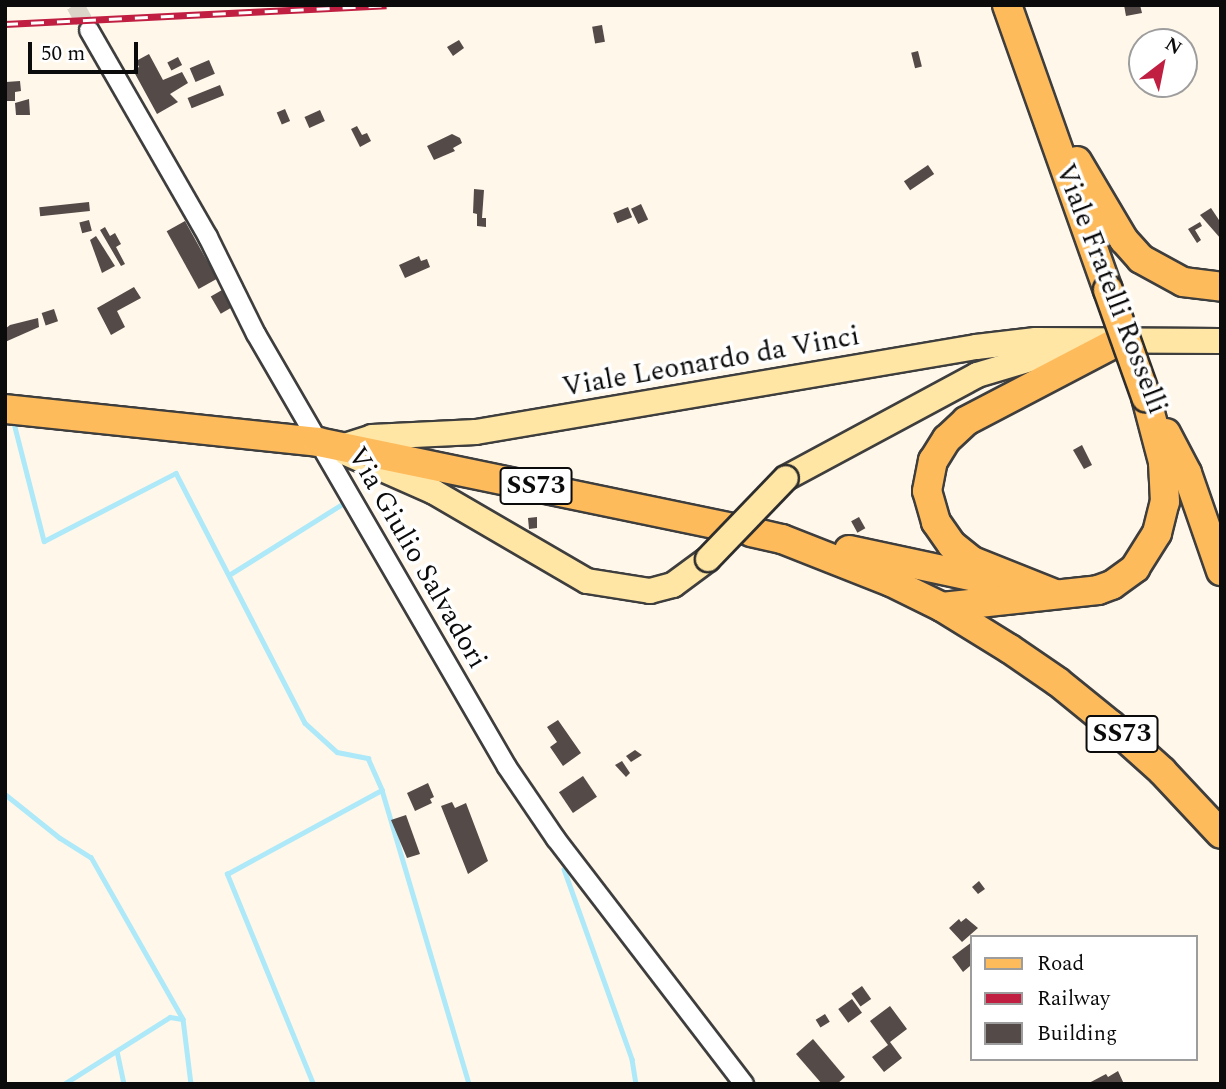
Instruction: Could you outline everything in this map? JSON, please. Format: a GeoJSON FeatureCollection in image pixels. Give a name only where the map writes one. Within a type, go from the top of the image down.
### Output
{"type":"FeatureCollection","features":[{"type":"Feature","properties":{"kind":"main road","name":"Viale Fratelli Rosselli"},"geometry":{"type":"LineString","coordinates":[[1007,5],[1146,397],[1186,473],[1221,571]]}},
{"type":"Feature","properties":{"kind":"main road"},"geometry":{"type":"LineString","coordinates":[[1034,81],[1088,183],[1124,240],[1141,259],[1160,272],[1184,282],[1221,286]]}},
{"type":"Feature","properties":{"kind":"main road","name":"Viale Leonardo da Vinci"},"geometry":{"type":"LineString","coordinates":[[331,444],[366,464],[434,492],[587,581],[650,591],[673,585],[708,559],[786,478],[977,375],[1019,361],[1062,352],[1087,339]]}},
{"type":"Feature","properties":{"kind":"main road","name":"Viale Leonardo da Vinci"},"geometry":{"type":"LineString","coordinates":[[331,444],[372,438],[475,432],[976,347],[1036,340],[1221,341]]}},
{"type":"Feature","properties":{"kind":"main road"},"geometry":{"type":"LineString","coordinates":[[1055,594],[972,561],[952,545],[936,522],[927,491],[933,461],[947,439],[966,421],[1121,341]]}},
{"type":"Feature","properties":{"kind":"main road"},"geometry":{"type":"LineString","coordinates":[[960,575],[946,590],[942,607],[1055,594],[1079,594],[1112,585],[1135,568],[1157,533],[1165,502],[1163,462],[1146,397]]}},
{"type":"Feature","properties":{"kind":"main road","name":"SS73"},"geometry":{"type":"LineString","coordinates":[[5,409],[141,421],[331,444],[782,539],[891,582],[942,607],[1020,655],[1090,708],[1163,771],[1221,834]]}},
{"type":"Feature","properties":{"kind":"main road"},"geometry":{"type":"LineString","coordinates":[[782,539],[852,550],[1055,594]]}},
{"type":"Feature","properties":{"kind":"street","name":"Via Giulio Salvadori"},"geometry":{"type":"LineString","coordinates":[[89,30],[208,237],[256,334],[331,444],[507,767],[573,862],[744,1084]]}},
{"type":"Feature","properties":{"kind":"building"},"geometry":{"type":"Polygon","coordinates":[[[1124,5],[1140,5],[1142,13],[1126,16],[1124,5]]]}},
{"type":"Feature","properties":{"kind":"building"},"geometry":{"type":"Polygon","coordinates":[[[602,25],[605,42],[595,43],[592,27],[602,25]]]}},
{"type":"Feature","properties":{"kind":"building"},"geometry":{"type":"Polygon","coordinates":[[[459,40],[464,48],[453,56],[447,47],[459,40]]]}},
{"type":"Feature","properties":{"kind":"building"},"geometry":{"type":"Polygon","coordinates":[[[918,51],[922,67],[915,68],[911,53],[918,51]]]}},
{"type":"Feature","properties":{"kind":"building"},"geometry":{"type":"Polygon","coordinates":[[[149,54],[163,80],[182,72],[188,83],[170,94],[178,102],[157,114],[133,70],[139,67],[136,61],[149,54]]]}},
{"type":"Feature","properties":{"kind":"building"},"geometry":{"type":"Polygon","coordinates":[[[178,57],[182,65],[171,70],[167,62],[178,57]]]}},
{"type":"Feature","properties":{"kind":"building"},"geometry":{"type":"Polygon","coordinates":[[[209,60],[215,74],[196,82],[190,68],[209,60]]]}},
{"type":"Feature","properties":{"kind":"building"},"geometry":{"type":"Polygon","coordinates":[[[20,81],[21,91],[15,92],[15,101],[7,101],[6,82],[20,81]]]}},
{"type":"Feature","properties":{"kind":"building"},"geometry":{"type":"Polygon","coordinates":[[[220,85],[224,95],[192,108],[188,98],[220,85]]]}},
{"type":"Feature","properties":{"kind":"building"},"geometry":{"type":"Polygon","coordinates":[[[29,99],[30,115],[16,115],[15,103],[29,99]]]}},
{"type":"Feature","properties":{"kind":"building"},"geometry":{"type":"Polygon","coordinates":[[[285,109],[290,121],[282,124],[277,113],[285,109]]]}},
{"type":"Feature","properties":{"kind":"building"},"geometry":{"type":"Polygon","coordinates":[[[320,110],[325,121],[309,128],[304,117],[320,110]]]}},
{"type":"Feature","properties":{"kind":"building"},"geometry":{"type":"Polygon","coordinates":[[[357,126],[362,135],[367,133],[371,141],[360,147],[351,129],[357,126]]]}},
{"type":"Feature","properties":{"kind":"building"},"geometry":{"type":"Polygon","coordinates":[[[452,134],[460,138],[462,143],[453,148],[455,151],[434,160],[427,146],[452,134]]]}},
{"type":"Feature","properties":{"kind":"building"},"geometry":{"type":"Polygon","coordinates":[[[928,165],[934,174],[910,190],[904,181],[928,165]]]}},
{"type":"Feature","properties":{"kind":"building"},"geometry":{"type":"Polygon","coordinates":[[[474,189],[484,190],[482,218],[486,218],[486,227],[477,226],[477,214],[473,213],[474,189]]]}},
{"type":"Feature","properties":{"kind":"building"},"geometry":{"type":"Polygon","coordinates":[[[89,202],[90,211],[40,216],[39,207],[89,202]]]}},
{"type":"Feature","properties":{"kind":"building"},"geometry":{"type":"Polygon","coordinates":[[[641,204],[648,219],[638,224],[631,209],[641,204]]]}},
{"type":"Feature","properties":{"kind":"building"},"geometry":{"type":"Polygon","coordinates":[[[628,207],[632,217],[617,223],[613,213],[628,207]]]}},
{"type":"Feature","properties":{"kind":"building"},"geometry":{"type":"Polygon","coordinates":[[[1211,208],[1221,223],[1221,239],[1200,215],[1211,208]]]}},
{"type":"Feature","properties":{"kind":"building"},"geometry":{"type":"Polygon","coordinates":[[[89,220],[92,231],[82,233],[79,223],[89,220]]]}},
{"type":"Feature","properties":{"kind":"building"},"geometry":{"type":"Polygon","coordinates":[[[185,221],[217,279],[199,289],[167,231],[185,221]]]}},
{"type":"Feature","properties":{"kind":"building"},"geometry":{"type":"Polygon","coordinates":[[[1200,222],[1202,226],[1195,230],[1201,240],[1197,243],[1188,229],[1200,222]]]}},
{"type":"Feature","properties":{"kind":"building"},"geometry":{"type":"Polygon","coordinates":[[[105,227],[110,236],[115,233],[121,244],[116,247],[125,264],[121,266],[100,230],[105,227]]]}},
{"type":"Feature","properties":{"kind":"building"},"geometry":{"type":"Polygon","coordinates":[[[96,236],[115,266],[102,273],[90,240],[96,236]]]}},
{"type":"Feature","properties":{"kind":"building"},"geometry":{"type":"Polygon","coordinates":[[[419,256],[421,261],[427,259],[430,267],[405,278],[399,265],[419,256]]]}},
{"type":"Feature","properties":{"kind":"building"},"geometry":{"type":"Polygon","coordinates":[[[134,287],[141,298],[117,311],[125,327],[111,335],[97,308],[134,287]]]}},
{"type":"Feature","properties":{"kind":"building"},"geometry":{"type":"Polygon","coordinates":[[[222,290],[232,307],[221,314],[211,296],[222,290]]]}},
{"type":"Feature","properties":{"kind":"building"},"geometry":{"type":"Polygon","coordinates":[[[54,309],[58,321],[46,325],[42,313],[54,309]]]}},
{"type":"Feature","properties":{"kind":"building"},"geometry":{"type":"Polygon","coordinates":[[[38,318],[39,327],[5,342],[5,329],[10,325],[38,318]]]}},
{"type":"Feature","properties":{"kind":"building"},"geometry":{"type":"Polygon","coordinates":[[[1082,445],[1092,465],[1084,469],[1073,450],[1082,445]]]}},
{"type":"Feature","properties":{"kind":"building"},"geometry":{"type":"Polygon","coordinates":[[[537,517],[537,528],[529,529],[528,518],[537,517]]]}},
{"type":"Feature","properties":{"kind":"building"},"geometry":{"type":"Polygon","coordinates":[[[859,517],[865,528],[857,533],[851,521],[859,517]]]}},
{"type":"Feature","properties":{"kind":"building"},"geometry":{"type":"Polygon","coordinates":[[[558,720],[581,753],[563,766],[550,747],[557,742],[547,727],[558,720]]]}},
{"type":"Feature","properties":{"kind":"building"},"geometry":{"type":"Polygon","coordinates":[[[635,750],[642,755],[631,762],[626,756],[635,750]]]}},
{"type":"Feature","properties":{"kind":"building"},"geometry":{"type":"Polygon","coordinates":[[[622,761],[630,773],[626,777],[615,765],[622,761]]]}},
{"type":"Feature","properties":{"kind":"building"},"geometry":{"type":"Polygon","coordinates":[[[583,776],[597,797],[573,813],[559,792],[583,776]]]}},
{"type":"Feature","properties":{"kind":"building"},"geometry":{"type":"Polygon","coordinates":[[[428,783],[434,797],[430,799],[432,803],[415,811],[407,793],[428,783]]]}},
{"type":"Feature","properties":{"kind":"building"},"geometry":{"type":"Polygon","coordinates":[[[452,802],[455,808],[466,803],[488,861],[468,874],[441,806],[452,802]]]}},
{"type":"Feature","properties":{"kind":"building"},"geometry":{"type":"Polygon","coordinates":[[[406,815],[420,854],[407,858],[391,820],[406,815]]]}},
{"type":"Feature","properties":{"kind":"building"},"geometry":{"type":"Polygon","coordinates":[[[979,881],[985,889],[978,894],[972,887],[979,881]]]}},
{"type":"Feature","properties":{"kind":"building"},"geometry":{"type":"Polygon","coordinates":[[[966,918],[978,928],[962,942],[949,928],[959,919],[961,922],[966,918]]]}},
{"type":"Feature","properties":{"kind":"building"},"geometry":{"type":"Polygon","coordinates":[[[970,944],[970,966],[963,972],[952,957],[970,944]]]}},
{"type":"Feature","properties":{"kind":"building"},"geometry":{"type":"Polygon","coordinates":[[[862,986],[871,999],[861,1007],[851,993],[862,986]]]}},
{"type":"Feature","properties":{"kind":"building"},"geometry":{"type":"Polygon","coordinates":[[[852,999],[862,1013],[848,1023],[838,1009],[852,999]]]}},
{"type":"Feature","properties":{"kind":"building"},"geometry":{"type":"Polygon","coordinates":[[[890,1006],[907,1029],[890,1042],[902,1058],[884,1072],[872,1057],[888,1045],[870,1021],[890,1006]]]}},
{"type":"Feature","properties":{"kind":"building"},"geometry":{"type":"Polygon","coordinates":[[[825,1014],[830,1022],[820,1027],[816,1020],[825,1014]]]}},
{"type":"Feature","properties":{"kind":"building"},"geometry":{"type":"Polygon","coordinates":[[[813,1039],[845,1077],[837,1084],[822,1084],[796,1054],[813,1039]]]}},
{"type":"Feature","properties":{"kind":"building"},"geometry":{"type":"Polygon","coordinates":[[[1118,1071],[1124,1084],[1087,1084],[1106,1074],[1108,1077],[1118,1071]]]}},
{"type":"Feature","properties":{"kind":"waterway"},"geometry":{"type":"LineString","coordinates":[[13,419],[44,541],[176,473],[305,723],[337,752],[368,758],[382,790],[469,1084]]}},
{"type":"Feature","properties":{"kind":"waterway"},"geometry":{"type":"LineString","coordinates":[[229,575],[342,504]]}},
{"type":"Feature","properties":{"kind":"waterway"},"geometry":{"type":"LineString","coordinates":[[313,1084],[227,874],[382,790]]}},
{"type":"Feature","properties":{"kind":"waterway"},"geometry":{"type":"LineString","coordinates":[[5,794],[60,838],[91,857],[183,1019],[191,1084]]}},
{"type":"Feature","properties":{"kind":"waterway"},"geometry":{"type":"LineString","coordinates":[[564,869],[632,1059],[636,1084]]}},
{"type":"Feature","properties":{"kind":"waterway"},"geometry":{"type":"LineString","coordinates":[[64,1084],[170,1017],[182,1019]]}},
{"type":"Feature","properties":{"kind":"waterway"},"geometry":{"type":"LineString","coordinates":[[117,1051],[124,1084]]}},
{"type":"Feature","properties":{"kind":"tunnel"},"geometry":{"type":"LineString","coordinates":[[75,5],[89,30]]}},
{"type":"Feature","properties":{"kind":"railway"},"geometry":{"type":"LineString","coordinates":[[5,24],[387,5]]}}]}
